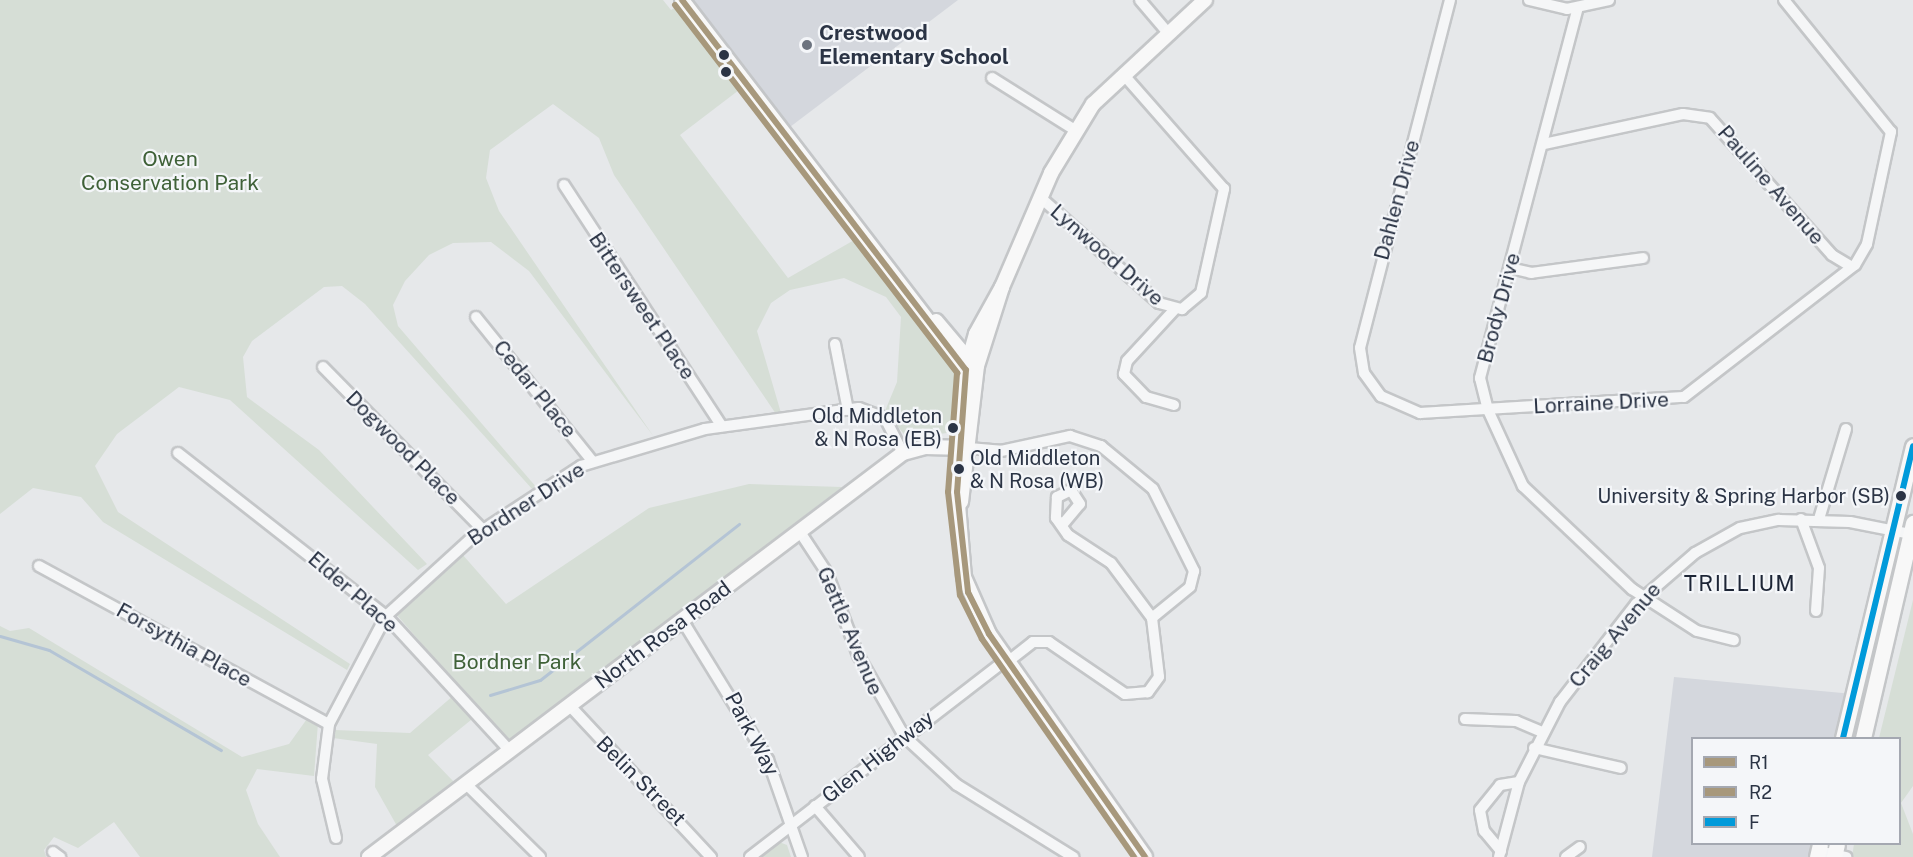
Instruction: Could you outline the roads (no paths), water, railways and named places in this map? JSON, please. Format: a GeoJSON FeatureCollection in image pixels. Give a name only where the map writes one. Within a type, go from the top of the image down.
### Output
{"type":"FeatureCollection","features":[{"type":"Feature","properties":{"kind":"main road"},"geometry":{"type":"LineString","coordinates":[[1843,737],[1913,447]]}},
{"type":"Feature","properties":{"kind":"main road"},"geometry":{"type":"LineString","coordinates":[[1863,737],[1912,529]]}},
{"type":"Feature","properties":{"kind":"street"},"geometry":{"type":"LineString","coordinates":[[682,0],[915,303],[970,365]]}},
{"type":"Feature","properties":{"kind":"street"},"geometry":{"type":"LineString","coordinates":[[1140,0],[1168,33]]}},
{"type":"Feature","properties":{"kind":"street"},"geometry":{"type":"LineString","coordinates":[[970,365],[1041,198],[1075,130],[1123,74],[1205,0]]}},
{"type":"Feature","properties":{"kind":"street","name":"Dahlen Drive"},"geometry":{"type":"LineString","coordinates":[[1381,396],[1364,373],[1361,335],[1450,0]]}},
{"type":"Feature","properties":{"kind":"street"},"geometry":{"type":"LineString","coordinates":[[1529,0],[1578,7],[1609,0]]}},
{"type":"Feature","properties":{"kind":"street"},"geometry":{"type":"LineString","coordinates":[[1784,0],[1891,132],[1867,244],[1852,267]]}},
{"type":"Feature","properties":{"kind":"street","name":"Brody Drive"},"geometry":{"type":"LineString","coordinates":[[1578,7],[1544,144],[1480,378],[1488,410],[1523,486],[1644,597],[1697,631],[1734,640]]}},
{"type":"Feature","properties":{"kind":"street"},"geometry":{"type":"LineString","coordinates":[[1123,74],[1224,189],[1201,293],[1190,305],[1175,309],[1128,361],[1124,374],[1146,398],[1174,405]]}},
{"type":"Feature","properties":{"kind":"street"},"geometry":{"type":"LineString","coordinates":[[992,78],[1075,130]]}},
{"type":"Feature","properties":{"kind":"street","name":"Pauline Avenue"},"geometry":{"type":"LineString","coordinates":[[1544,144],[1683,114],[1710,118],[1832,255],[1852,267]]}},
{"type":"Feature","properties":{"kind":"street","name":"Bittersweet Place"},"geometry":{"type":"LineString","coordinates":[[564,185],[722,426]]}},
{"type":"Feature","properties":{"kind":"street","name":"Lynwood Drive"},"geometry":{"type":"LineString","coordinates":[[1041,198],[1159,303],[1175,309]]}},
{"type":"Feature","properties":{"kind":"street"},"geometry":{"type":"LineString","coordinates":[[1510,268],[1531,273],[1643,258]]}},
{"type":"Feature","properties":{"kind":"street","name":"Lorraine Drive"},"geometry":{"type":"LineString","coordinates":[[1381,396],[1420,413],[1684,397],[1852,267]]}},
{"type":"Feature","properties":{"kind":"street"},"geometry":{"type":"LineString","coordinates":[[1002,287],[976,334],[970,365],[960,504],[961,562],[968,592],[1008,660],[1145,857]]}},
{"type":"Feature","properties":{"kind":"street"},"geometry":{"type":"LineString","coordinates":[[915,303],[950,336],[970,365]]}},
{"type":"Feature","properties":{"kind":"street","name":"Cedar Place"},"geometry":{"type":"LineString","coordinates":[[476,317],[593,462]]}},
{"type":"Feature","properties":{"kind":"street"},"geometry":{"type":"LineString","coordinates":[[950,336],[976,334]]}},
{"type":"Feature","properties":{"kind":"street"},"geometry":{"type":"LineString","coordinates":[[835,344],[848,410]]}},
{"type":"Feature","properties":{"kind":"street","name":"Dogwood Place"},"geometry":{"type":"LineString","coordinates":[[323,367],[483,530]]}},
{"type":"Feature","properties":{"kind":"street","name":"Bordner Drive"},"geometry":{"type":"LineString","coordinates":[[336,838],[322,778],[329,724],[386,616],[483,530],[593,462],[722,426],[848,410],[880,414],[903,453]]}},
{"type":"Feature","properties":{"kind":"street"},"geometry":{"type":"LineString","coordinates":[[1820,519],[1846,429]]}},
{"type":"Feature","properties":{"kind":"street"},"geometry":{"type":"LineString","coordinates":[[903,453],[964,448],[1001,451],[1070,436],[1101,446],[1138,472],[1153,489],[1194,576],[1190,587],[1152,618],[1111,563],[1068,535],[1063,524]]}},
{"type":"Feature","properties":{"kind":"street","name":"Elder Place"},"geometry":{"type":"LineString","coordinates":[[178,453],[386,616],[510,751]]}},
{"type":"Feature","properties":{"kind":"street","name":"North Rosa Road"},"geometry":{"type":"LineString","coordinates":[[369,857],[903,453]]}},
{"type":"Feature","properties":{"kind":"street"},"geometry":{"type":"LineString","coordinates":[[1801,519],[1819,568],[1816,611]]}},
{"type":"Feature","properties":{"kind":"street","name":"Craig Avenue"},"geometry":{"type":"LineString","coordinates":[[1500,854],[1519,782],[1542,732],[1580,672],[1644,597],[1720,537],[1758,523],[1801,519],[1820,519],[1892,530],[1912,529]]}},
{"type":"Feature","properties":{"kind":"street","name":"Gettle Avenue"},"geometry":{"type":"LineString","coordinates":[[800,532],[827,573],[858,655],[904,736],[957,785],[1073,857]]}},
{"type":"Feature","properties":{"kind":"street","name":"Forsythia Place"},"geometry":{"type":"LineString","coordinates":[[39,566],[329,724]]}},
{"type":"Feature","properties":{"kind":"street","name":"Glen Highway"},"geometry":{"type":"LineString","coordinates":[[750,857],[904,736],[1033,642],[1049,642],[1122,692],[1142,695],[1159,676],[1152,618]]}},
{"type":"Feature","properties":{"kind":"street","name":"Park Way"},"geometry":{"type":"LineString","coordinates":[[682,620],[754,732],[794,823],[802,857]]}},
{"type":"Feature","properties":{"kind":"street","name":"Belin Street"},"geometry":{"type":"LineString","coordinates":[[570,706],[711,857]]}},
{"type":"Feature","properties":{"kind":"street"},"geometry":{"type":"LineString","coordinates":[[1465,719],[1516,722],[1542,732]]}},
{"type":"Feature","properties":{"kind":"street"},"geometry":{"type":"LineString","coordinates":[[1534,748],[1621,768]]}},
{"type":"Feature","properties":{"kind":"street","name":"Craig Avenue"},"geometry":{"type":"LineString","coordinates":[[1500,854],[1484,831],[1480,810],[1500,785],[1519,782]]}},
{"type":"Feature","properties":{"kind":"street"},"geometry":{"type":"LineString","coordinates":[[466,783],[540,857]]}},
{"type":"Feature","properties":{"kind":"street"},"geometry":{"type":"LineString","coordinates":[[816,806],[859,857]]}},
{"type":"Feature","properties":{"kind":"street"},"geometry":{"type":"LineString","coordinates":[[1566,857],[1580,847]]}},
{"type":"Feature","properties":{"kind":"street"},"geometry":{"type":"LineString","coordinates":[[1818,851],[1838,853]]}},
{"type":"Feature","properties":{"kind":"waterway"},"geometry":{"type":"LineString","coordinates":[[490,695],[540,680],[739,524]]}},
{"type":"Feature","properties":{"kind":"waterway"},"geometry":{"type":"LineString","coordinates":[[0,636],[49,650],[221,750]]}},
{"type":"Feature","properties":{"kind":"place","name":"Crestwood Elementary School"},"geometry":{"type":"Point","coordinates":[807,45]}},
{"type":"Feature","properties":{"kind":"place","name":"Old Middleton & N Rosa (EB)"},"geometry":{"type":"Point","coordinates":[953,428]}},
{"type":"Feature","properties":{"kind":"place","name":"Old Middleton & N Rosa (WB)"},"geometry":{"type":"Point","coordinates":[959,469]}},
{"type":"Feature","properties":{"kind":"place","name":"University & Spring Harbor (SB)"},"geometry":{"type":"Point","coordinates":[1901,496]}},
{"type":"Feature","properties":{"kind":"district","name":"TRILLIUM"},"geometry":{"type":"Point","coordinates":[1740,584]}},
{"type":"Feature","properties":{"kind":"park label","name":"Owen Conservation Park"},"geometry":{"type":"Point","coordinates":[170,171]}},
{"type":"Feature","properties":{"kind":"park label","name":"Bordner Park"},"geometry":{"type":"Point","coordinates":[517,662]}}]}
